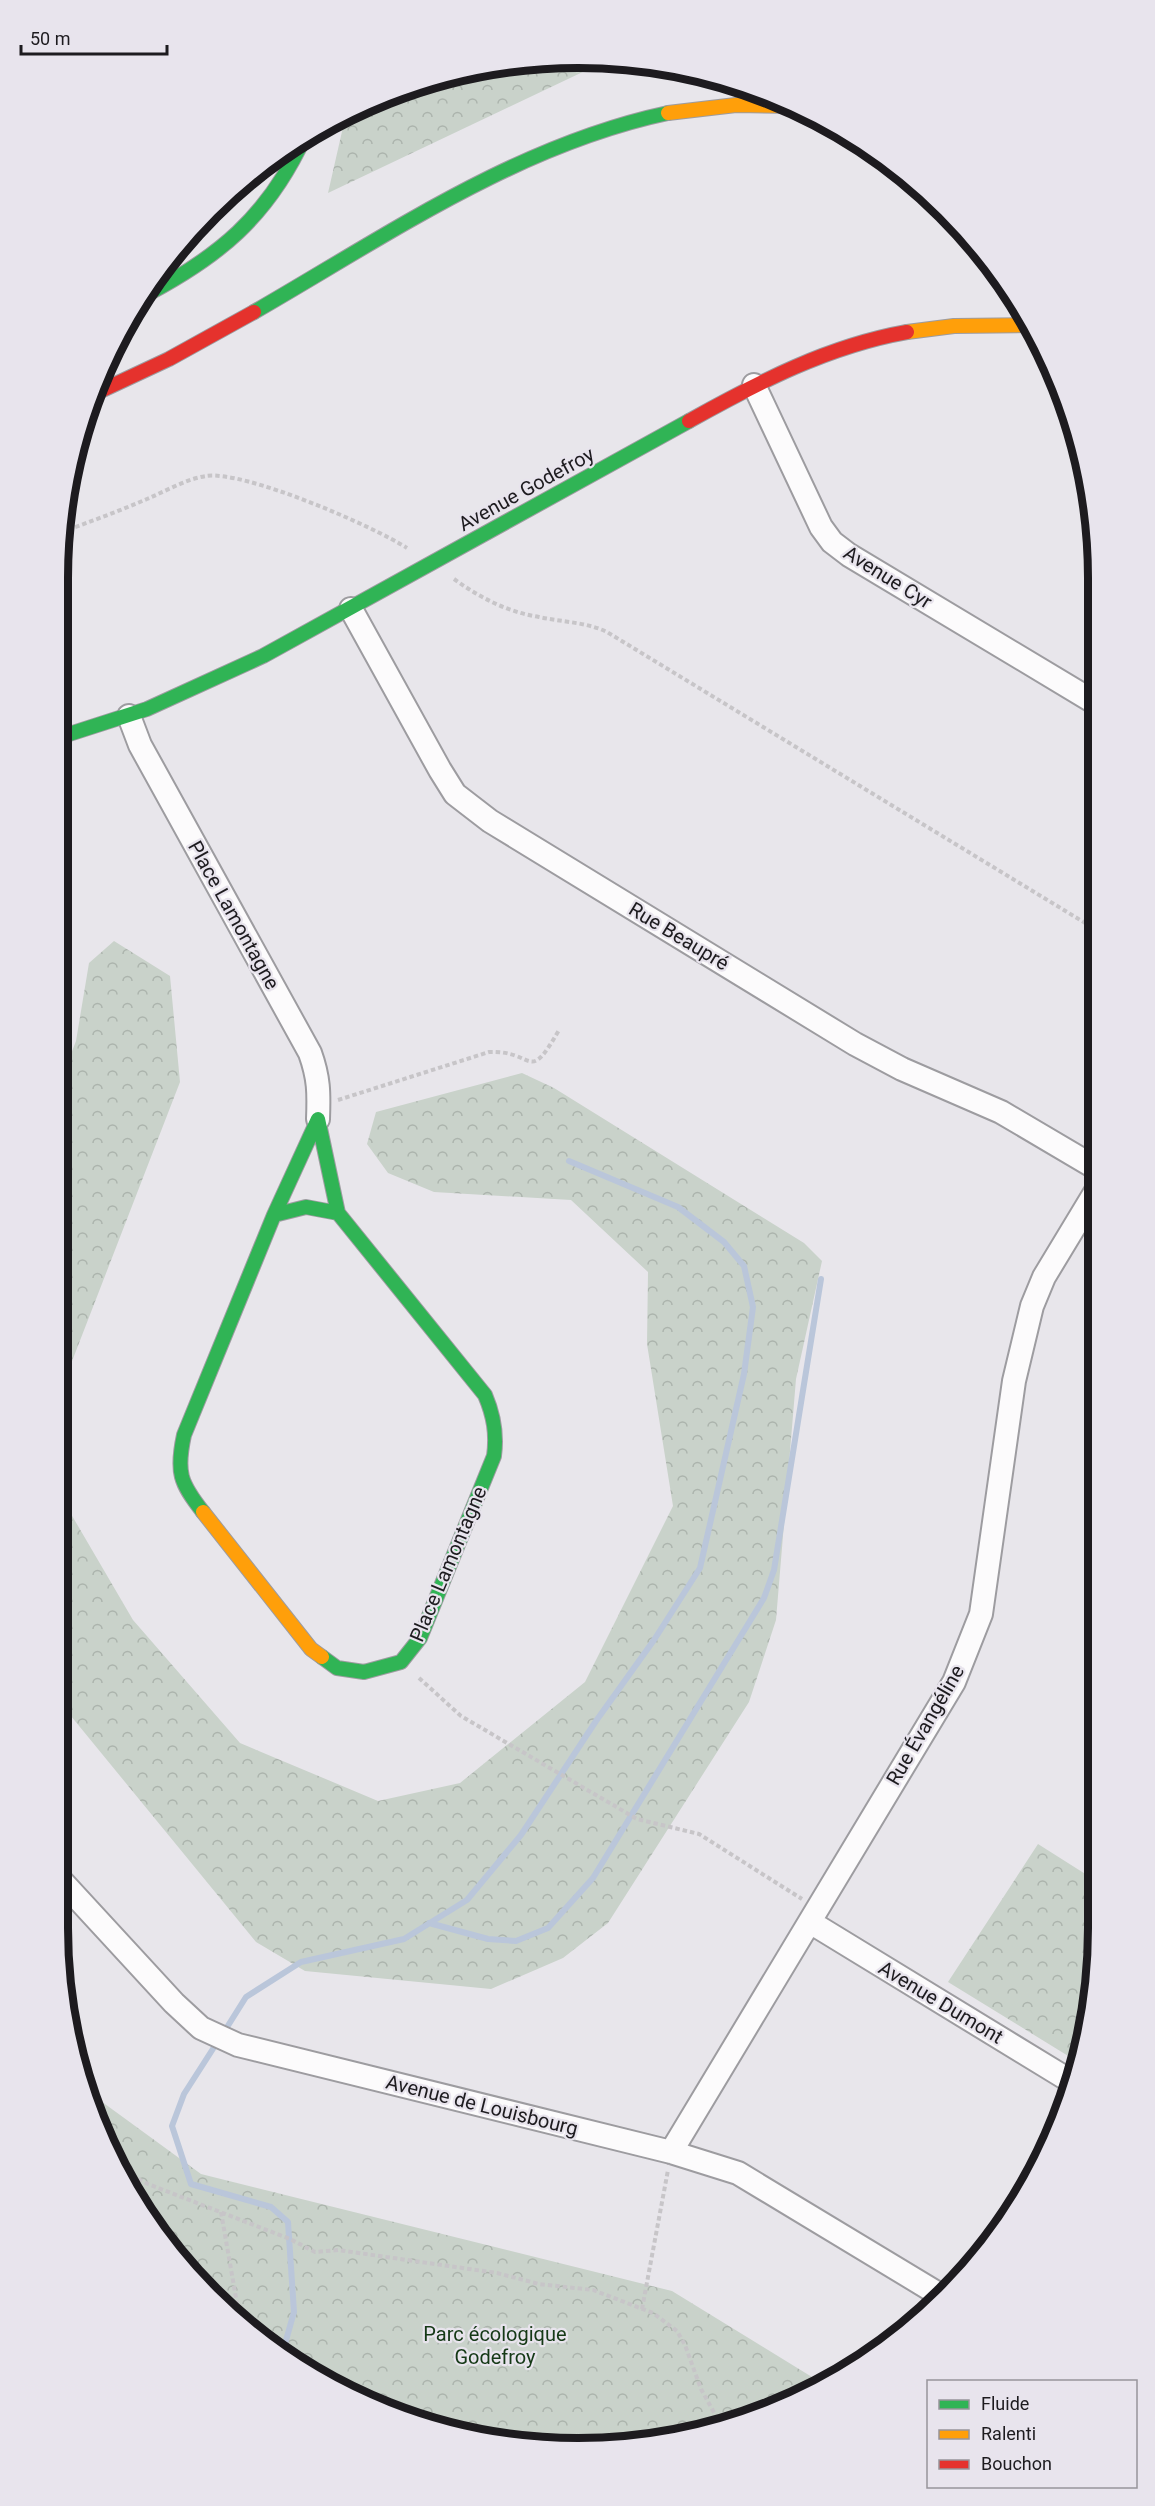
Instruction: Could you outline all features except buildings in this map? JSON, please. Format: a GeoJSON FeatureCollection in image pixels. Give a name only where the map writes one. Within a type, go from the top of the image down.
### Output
{"type":"FeatureCollection","features":[{"type":"Feature","properties":{"kind":"main road"},"geometry":{"type":"LineString","coordinates":[[103,389],[183,351],[476,185],[565,142],[613,125],[669,112],[734,105],[772,106]]}},
{"type":"Feature","properties":{"kind":"main road"},"geometry":{"type":"LineString","coordinates":[[157,289],[199,266],[239,234],[256,217],[284,179],[298,151]]}},
{"type":"Feature","properties":{"kind":"main road","name":"Avenue Godefroy"},"geometry":{"type":"LineString","coordinates":[[68,735],[129,716],[228,674],[351,609],[754,385],[815,356],[884,335],[964,324],[1020,325]]}},
{"type":"Feature","properties":{"kind":"main road","name":"Place Lamontagne"},"geometry":{"type":"LineString","coordinates":[[318,1119],[338,1213],[485,1395],[494,1415],[497,1435],[494,1456],[420,1638],[401,1662],[364,1672],[337,1668],[311,1649],[185,1489],[179,1470],[184,1435],[274,1215],[318,1119]]}},
{"type":"Feature","properties":{"kind":"main road"},"geometry":{"type":"LineString","coordinates":[[274,1215],[301,1207],[318,1206],[338,1213]]}},
{"type":"Feature","properties":{"kind":"street","name":"Avenue Cyr"},"geometry":{"type":"LineString","coordinates":[[754,385],[821,527],[832,542],[849,555],[1088,698]]}},
{"type":"Feature","properties":{"kind":"street","name":"Rue Beaupré"},"geometry":{"type":"LineString","coordinates":[[351,609],[440,770],[455,794],[471,807],[490,821],[855,1044],[902,1069],[1001,1112],[1088,1163]]}},
{"type":"Feature","properties":{"kind":"street","name":"Place Lamontagne"},"geometry":{"type":"LineString","coordinates":[[129,716],[140,745],[310,1053],[320,1090],[318,1119]]}},
{"type":"Feature","properties":{"kind":"street","name":"Rue Évangéline"},"geometry":{"type":"LineString","coordinates":[[671,2152],[954,1682],[981,1614],[1014,1382],[1032,1306],[1044,1277],[1088,1204]]}},
{"type":"Feature","properties":{"kind":"street","name":"Avenue de Louisbourg"},"geometry":{"type":"LineString","coordinates":[[68,1888],[174,2003],[201,2028],[238,2045],[671,2152],[747,2178],[935,2292]]}},
{"type":"Feature","properties":{"kind":"street","name":"Avenue Dumont"},"geometry":{"type":"LineString","coordinates":[[814,1916],[1065,2077]]}},
{"type":"Feature","properties":{"kind":"path"},"geometry":{"type":"LineString","coordinates":[[70,528],[189,481],[205,476],[226,475],[265,486],[321,508],[413,551]]}},
{"type":"Feature","properties":{"kind":"path"},"geometry":{"type":"LineString","coordinates":[[452,578],[484,598],[517,612],[594,627],[608,632],[1088,924]]}},
{"type":"Feature","properties":{"kind":"path"},"geometry":{"type":"LineString","coordinates":[[342,1100],[489,1052],[506,1052],[530,1063],[536,1062],[544,1056],[559,1030]]}},
{"type":"Feature","properties":{"kind":"path"},"geometry":{"type":"LineString","coordinates":[[401,1662],[461,1716],[637,1819],[699,1834],[814,1916]]}},
{"type":"Feature","properties":{"kind":"path"},"geometry":{"type":"LineString","coordinates":[[642,2309],[671,2152]]}},
{"type":"Feature","properties":{"kind":"path"},"geometry":{"type":"LineString","coordinates":[[132,2176],[315,2252],[338,2250],[497,2273],[539,2284],[593,2290],[653,2313],[677,2331],[685,2345],[701,2389],[718,2418]]}},
{"type":"Feature","properties":{"kind":"path"},"geometry":{"type":"LineString","coordinates":[[221,2212],[239,2310]]}},
{"type":"Feature","properties":{"kind":"green space"},"geometry":{"type":"Polygon","coordinates":[[[590,68],[328,193],[344,125],[352,120],[414,95],[478,77],[544,69],[590,68]]]}},
{"type":"Feature","properties":{"kind":"green space"},"geometry":{"type":"Polygon","coordinates":[[[114,941],[170,976],[180,1082],[68,1372],[68,1062],[76,1041],[89,963],[114,941]]]}},
{"type":"Feature","properties":{"kind":"green space"},"geometry":{"type":"Polygon","coordinates":[[[522,1073],[554,1088],[804,1243],[822,1261],[796,1379],[776,1620],[749,1702],[608,1923],[563,1958],[491,1989],[305,1971],[256,1942],[68,1712],[68,1498],[71,1514],[133,1620],[240,1743],[378,1801],[460,1783],[585,1682],[673,1506],[647,1344],[648,1272],[571,1200],[434,1192],[388,1173],[367,1144],[376,1112],[522,1073]]]}},
{"type":"Feature","properties":{"kind":"green space"},"geometry":{"type":"Polygon","coordinates":[[[1038,1844],[1088,1876],[1088,1928],[1083,1995],[1071,2057],[948,1982],[1038,1844]]]}},
{"type":"Feature","properties":{"kind":"green space","name":"Parc écologique Godefroy"},"geometry":{"type":"Polygon","coordinates":[[[97,2098],[201,2174],[672,2291],[815,2379],[773,2400],[709,2421],[677,2429],[611,2437],[544,2437],[511,2434],[478,2429],[414,2411],[352,2386],[294,2353],[241,2312],[217,2289],[194,2265],[153,2212],[120,2154],[97,2098]]]}},
{"type":"Feature","properties":{"kind":"waterway"},"geometry":{"type":"LineString","coordinates":[[224,2032],[246,1997],[301,1962],[404,1939],[467,1900],[521,1835],[596,1721],[654,1640],[700,1568],[744,1374],[753,1307],[744,1266],[724,1242],[678,1207],[569,1161]]}},
{"type":"Feature","properties":{"kind":"waterway"},"geometry":{"type":"LineString","coordinates":[[429,1923],[488,1939],[516,1941],[548,1928],[593,1878],[764,1598],[774,1570],[821,1279]]}},
{"type":"Feature","properties":{"kind":"waterway"},"geometry":{"type":"LineString","coordinates":[[218,2041],[184,2094],[172,2126],[191,2184],[271,2207],[288,2222],[294,2312],[284,2346]]}},
{"type":"Feature","properties":{"kind":"traffic: fast"},"geometry":{"type":"LineString","coordinates":[[254,312],[403,224],[505,170],[558,147],[612,128],[668,113]]}},
{"type":"Feature","properties":{"kind":"traffic: fast"},"geometry":{"type":"LineString","coordinates":[[157,289],[217,251],[238,232],[275,190],[297,151]]}},
{"type":"Feature","properties":{"kind":"traffic: fast"},"geometry":{"type":"LineString","coordinates":[[68,734],[147,709],[263,656],[689,421]]}},
{"type":"Feature","properties":{"kind":"traffic: fast"},"geometry":{"type":"LineString","coordinates":[[203,1512],[189,1493],[180,1468],[184,1435],[274,1215],[318,1119],[338,1213]]}},
{"type":"Feature","properties":{"kind":"traffic: fast"},"geometry":{"type":"LineString","coordinates":[[274,1215],[306,1207],[338,1213],[485,1395],[491,1410],[495,1433],[494,1456],[420,1638],[401,1662],[364,1672],[337,1668],[322,1657]]}},
{"type":"Feature","properties":{"kind":"traffic: slow"},"geometry":{"type":"LineString","coordinates":[[668,113],[736,105],[772,106]]}},
{"type":"Feature","properties":{"kind":"traffic: slow"},"geometry":{"type":"LineString","coordinates":[[907,332],[954,326],[1020,325]]}},
{"type":"Feature","properties":{"kind":"traffic: slow"},"geometry":{"type":"LineString","coordinates":[[203,1512],[311,1649],[322,1657]]}},
{"type":"Feature","properties":{"kind":"traffic: jam"},"geometry":{"type":"LineString","coordinates":[[103,390],[169,359],[254,312]]}},
{"type":"Feature","properties":{"kind":"traffic: jam"},"geometry":{"type":"LineString","coordinates":[[689,421],[795,367],[849,346],[907,332]]}}]}
